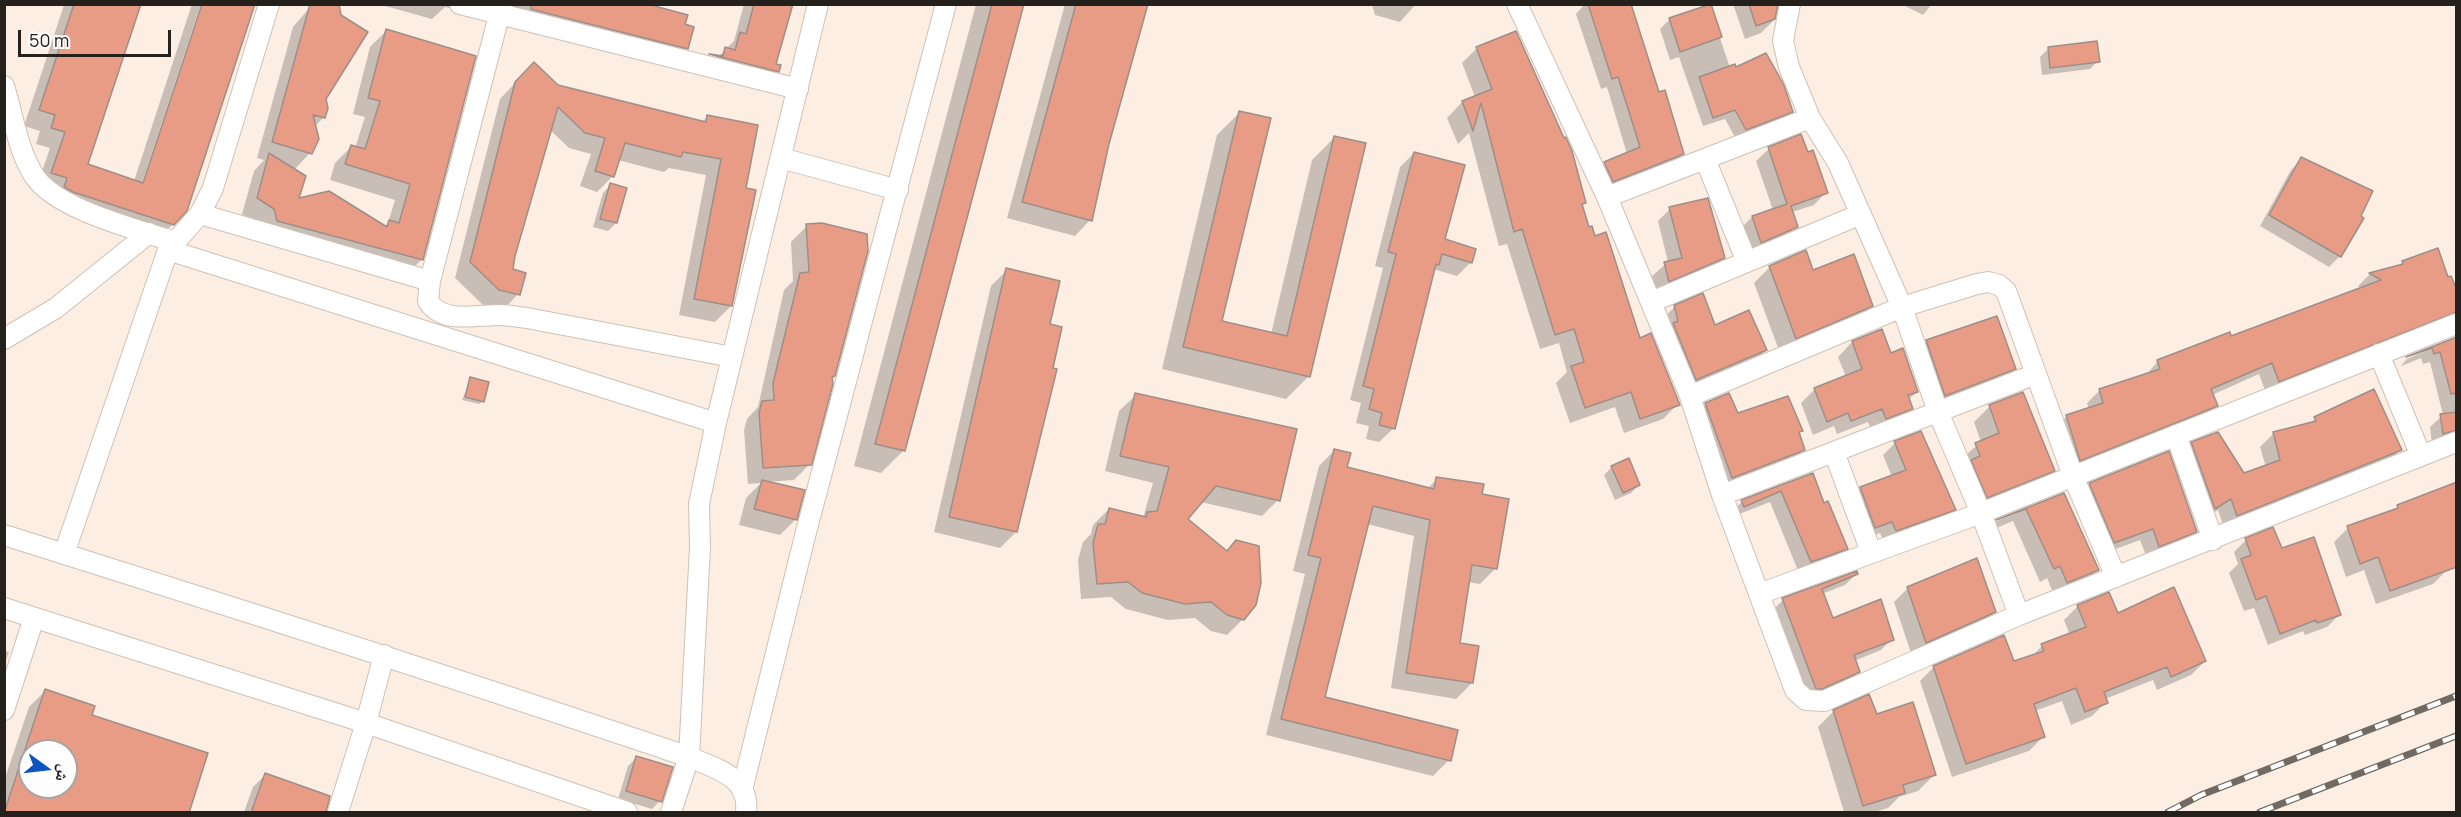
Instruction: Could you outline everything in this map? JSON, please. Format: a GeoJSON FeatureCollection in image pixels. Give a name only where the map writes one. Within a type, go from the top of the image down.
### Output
{"type":"FeatureCollection","features":[{"type":"Feature","properties":{"kind":"street"},"geometry":{"type":"LineString","coordinates":[[64,554],[171,246],[200,214],[213,188],[269,4]]}},
{"type":"Feature","properties":{"kind":"street"},"geometry":{"type":"LineString","coordinates":[[460,4],[501,9],[798,89]]}},
{"type":"Feature","properties":{"kind":"street"},"geometry":{"type":"LineString","coordinates":[[671,813],[689,757],[700,547],[699,504],[716,423],[818,4]]}},
{"type":"Feature","properties":{"kind":"street"},"geometry":{"type":"LineString","coordinates":[[746,813],[747,799],[743,786],[805,536],[946,4]]}},
{"type":"Feature","properties":{"kind":"street"},"geometry":{"type":"LineString","coordinates":[[1516,4],[1607,197],[1651,302],[1690,396],[1722,495],[1795,690],[1806,700],[1824,701],[2019,615],[2457,442]]}},
{"type":"Feature","properties":{"kind":"street"},"geometry":{"type":"LineString","coordinates":[[1790,4],[1783,41],[1789,67],[1810,118],[1838,163],[1902,307],[1938,412],[1981,513],[2019,615]]}},
{"type":"Feature","properties":{"kind":"street"},"geometry":{"type":"LineString","coordinates":[[501,9],[430,280],[428,301],[434,309],[450,315],[503,315],[527,318],[732,357]]}},
{"type":"Feature","properties":{"kind":"street"},"geometry":{"type":"LineString","coordinates":[[4,86],[27,162],[46,190],[63,202],[149,233],[171,246],[716,423]]}},
{"type":"Feature","properties":{"kind":"street"},"geometry":{"type":"LineString","coordinates":[[1607,197],[1810,118]]}},
{"type":"Feature","properties":{"kind":"street"},"geometry":{"type":"LineString","coordinates":[[781,158],[898,190]]}},
{"type":"Feature","properties":{"kind":"street"},"geometry":{"type":"LineString","coordinates":[[1705,159],[1747,262]]}},
{"type":"Feature","properties":{"kind":"street"},"geometry":{"type":"LineString","coordinates":[[200,214],[430,280]]}},
{"type":"Feature","properties":{"kind":"street"},"geometry":{"type":"LineString","coordinates":[[1651,302],[1861,214]]}},
{"type":"Feature","properties":{"kind":"street"},"geometry":{"type":"LineString","coordinates":[[4,339],[56,308],[149,233]]}},
{"type":"Feature","properties":{"kind":"street"},"geometry":{"type":"LineString","coordinates":[[1690,396],[1902,307],[1977,284],[1988,282],[1999,285],[2006,291],[2073,476],[2116,577]]}},
{"type":"Feature","properties":{"kind":"street"},"geometry":{"type":"LineString","coordinates":[[1759,594],[1981,513],[2457,324]]}},
{"type":"Feature","properties":{"kind":"street"},"geometry":{"type":"LineString","coordinates":[[2379,354],[2421,456]]}},
{"type":"Feature","properties":{"kind":"street"},"geometry":{"type":"LineString","coordinates":[[1722,495],[2036,374]]}},
{"type":"Feature","properties":{"kind":"street"},"geometry":{"type":"LineString","coordinates":[[2176,435],[2213,540]]}},
{"type":"Feature","properties":{"kind":"street"},"geometry":{"type":"LineString","coordinates":[[1834,452],[1871,552]]}},
{"type":"Feature","properties":{"kind":"street"},"geometry":{"type":"LineString","coordinates":[[4,535],[384,655],[689,757],[717,769],[743,786]]}},
{"type":"Feature","properties":{"kind":"street"},"geometry":{"type":"LineString","coordinates":[[4,609],[366,723],[627,813]]}},
{"type":"Feature","properties":{"kind":"street"},"geometry":{"type":"LineString","coordinates":[[4,710],[34,618]]}},
{"type":"Feature","properties":{"kind":"street"},"geometry":{"type":"LineString","coordinates":[[338,813],[384,655]]}},
{"type":"Feature","properties":{"kind":"building"},"geometry":{"type":"Polygon","coordinates":[[[74,4],[141,4],[88,164],[143,183],[202,4],[255,4],[187,211],[174,225],[73,192],[64,187],[67,178],[51,173],[65,132],[51,128],[55,115],[39,110],[74,4]]]}},
{"type":"Feature","properties":{"kind":"building"},"geometry":{"type":"Polygon","coordinates":[[[310,4],[339,4],[341,15],[368,32],[326,99],[328,108],[325,118],[313,115],[319,139],[312,154],[272,142],[310,4]]]}},
{"type":"Feature","properties":{"kind":"building"},"geometry":{"type":"Polygon","coordinates":[[[532,4],[647,4],[688,15],[685,24],[694,27],[688,49],[531,9],[532,4]]]}},
{"type":"Feature","properties":{"kind":"building"},"geometry":{"type":"Polygon","coordinates":[[[754,4],[793,4],[776,64],[781,65],[779,72],[709,54],[723,56],[725,47],[735,50],[740,32],[746,34],[754,4]]]}},
{"type":"Feature","properties":{"kind":"building"},"geometry":{"type":"Polygon","coordinates":[[[992,4],[1024,4],[905,451],[875,444],[992,4]]]}},
{"type":"Feature","properties":{"kind":"building"},"geometry":{"type":"Polygon","coordinates":[[[1076,4],[1148,4],[1109,144],[1092,221],[1022,202],[1076,4]]]}},
{"type":"Feature","properties":{"kind":"building"},"geometry":{"type":"Polygon","coordinates":[[[1588,4],[1631,4],[1659,92],[1665,90],[1684,154],[1613,182],[1604,162],[1640,147],[1618,77],[1612,79],[1588,4]]]}},
{"type":"Feature","properties":{"kind":"building"},"geometry":{"type":"Polygon","coordinates":[[[1711,4],[1722,37],[1680,52],[1669,18],[1711,4]]]}},
{"type":"Feature","properties":{"kind":"building"},"geometry":{"type":"Polygon","coordinates":[[[1749,4],[1778,4],[1775,19],[1756,26],[1749,4]]]}},
{"type":"Feature","properties":{"kind":"building"},"geometry":{"type":"Polygon","coordinates":[[[386,29],[476,56],[423,260],[277,221],[274,209],[257,198],[269,153],[306,176],[299,198],[329,191],[387,227],[389,220],[399,223],[410,184],[345,164],[351,145],[365,149],[380,101],[368,98],[386,29]]]}},
{"type":"Feature","properties":{"kind":"building"},"geometry":{"type":"Polygon","coordinates":[[[1516,31],[1572,151],[1586,203],[1582,204],[1589,227],[1592,226],[1595,236],[1606,232],[1640,338],[1651,333],[1680,405],[1640,419],[1631,392],[1585,408],[1571,366],[1584,362],[1574,329],[1555,335],[1522,229],[1514,232],[1481,103],[1473,131],[1462,101],[1492,89],[1476,47],[1516,31]]]}},
{"type":"Feature","properties":{"kind":"building"},"geometry":{"type":"Polygon","coordinates":[[[2097,41],[2100,62],[2050,68],[2048,47],[2097,41]]]}},
{"type":"Feature","properties":{"kind":"building"},"geometry":{"type":"Polygon","coordinates":[[[1766,53],[1784,85],[1793,112],[1746,130],[1735,110],[1713,118],[1699,77],[1735,64],[1736,67],[1766,53]]]}},
{"type":"Feature","properties":{"kind":"building"},"geometry":{"type":"Polygon","coordinates":[[[534,62],[558,85],[706,122],[707,115],[758,125],[746,188],[756,190],[732,306],[694,299],[721,159],[683,152],[681,157],[625,143],[614,177],[595,171],[605,138],[585,133],[558,107],[515,256],[513,269],[526,273],[520,295],[499,290],[470,262],[515,82],[534,62]]]}},
{"type":"Feature","properties":{"kind":"building"},"geometry":{"type":"Polygon","coordinates":[[[1239,111],[1271,118],[1222,321],[1287,336],[1334,136],[1366,143],[1310,377],[1183,347],[1239,111]]]}},
{"type":"Feature","properties":{"kind":"building"},"geometry":{"type":"Polygon","coordinates":[[[1801,134],[1808,152],[1813,150],[1828,193],[1791,206],[1798,227],[1761,243],[1752,216],[1787,204],[1768,147],[1801,134]]]}},
{"type":"Feature","properties":{"kind":"building"},"geometry":{"type":"Polygon","coordinates":[[[1414,152],[1465,165],[1445,239],[1476,249],[1472,263],[1442,254],[1439,265],[1436,264],[1395,429],[1379,425],[1382,413],[1369,409],[1374,389],[1363,386],[1396,254],[1388,252],[1414,152]]]}},
{"type":"Feature","properties":{"kind":"building"},"geometry":{"type":"Polygon","coordinates":[[[2301,157],[2373,191],[2361,216],[2364,218],[2341,257],[2269,215],[2301,157]]]}},
{"type":"Feature","properties":{"kind":"building"},"geometry":{"type":"Polygon","coordinates":[[[610,183],[627,188],[617,223],[600,219],[610,183]]]}},
{"type":"Feature","properties":{"kind":"building"},"geometry":{"type":"Polygon","coordinates":[[[1708,198],[1725,258],[1669,282],[1664,262],[1682,258],[1669,207],[1708,198]]]}},
{"type":"Feature","properties":{"kind":"building"},"geometry":{"type":"Polygon","coordinates":[[[822,223],[867,234],[868,251],[835,376],[832,377],[833,384],[812,465],[763,468],[759,413],[762,401],[774,400],[773,383],[800,273],[809,272],[806,224],[822,223]]]}},
{"type":"Feature","properties":{"kind":"building"},"geometry":{"type":"Polygon","coordinates":[[[2438,248],[2448,277],[2451,276],[2457,290],[2457,312],[2279,382],[2272,363],[2211,389],[2218,406],[2080,461],[2066,415],[2103,403],[2099,389],[2160,369],[2157,360],[2230,332],[2231,336],[2381,280],[2369,273],[2403,264],[2402,261],[2438,248]]]}},
{"type":"Feature","properties":{"kind":"building"},"geometry":{"type":"Polygon","coordinates":[[[1806,250],[1813,270],[1854,254],[1873,306],[1796,339],[1769,266],[1806,250]]]}},
{"type":"Feature","properties":{"kind":"building"},"geometry":{"type":"Polygon","coordinates":[[[1006,268],[1060,281],[1050,324],[1062,327],[1053,368],[1057,369],[1017,532],[949,517],[1006,268]]]}},
{"type":"Feature","properties":{"kind":"building"},"geometry":{"type":"Polygon","coordinates":[[[1703,293],[1715,325],[1749,310],[1767,350],[1696,380],[1673,323],[1678,321],[1674,305],[1703,293]]]}},
{"type":"Feature","properties":{"kind":"building"},"geometry":{"type":"Polygon","coordinates":[[[1997,316],[2016,369],[1945,396],[1926,340],[1997,316]]]}},
{"type":"Feature","properties":{"kind":"building"},"geometry":{"type":"Polygon","coordinates":[[[1882,329],[1891,353],[1903,348],[1918,392],[1908,395],[1913,409],[1886,419],[1882,409],[1851,421],[1848,413],[1827,422],[1814,388],[1862,369],[1852,341],[1882,329]]]}},
{"type":"Feature","properties":{"kind":"building"},"geometry":{"type":"Polygon","coordinates":[[[2457,337],[2457,393],[2451,394],[2440,352],[2434,354],[2432,348],[2406,357],[2457,337]]]}},
{"type":"Feature","properties":{"kind":"building"},"geometry":{"type":"Polygon","coordinates":[[[470,377],[489,382],[484,402],[465,397],[470,377]]]}},
{"type":"Feature","properties":{"kind":"building"},"geometry":{"type":"Polygon","coordinates":[[[2374,389],[2402,450],[2237,516],[2231,499],[2215,509],[2191,442],[2218,432],[2244,473],[2280,460],[2273,432],[2316,421],[2314,417],[2374,389]]]}},
{"type":"Feature","properties":{"kind":"building"},"geometry":{"type":"Polygon","coordinates":[[[2023,392],[2055,471],[1987,498],[1971,460],[1980,456],[1975,443],[1999,433],[1989,405],[2023,392]]]}},
{"type":"Feature","properties":{"kind":"building"},"geometry":{"type":"Polygon","coordinates":[[[1135,393],[1297,429],[1280,501],[1216,486],[1188,519],[1227,551],[1236,540],[1259,546],[1261,583],[1256,605],[1244,620],[1227,615],[1211,602],[1185,604],[1142,593],[1128,582],[1097,584],[1093,543],[1098,524],[1105,524],[1109,508],[1146,517],[1147,512],[1157,511],[1169,467],[1120,456],[1135,393]]]}},
{"type":"Feature","properties":{"kind":"building"},"geometry":{"type":"Polygon","coordinates":[[[1729,393],[1738,413],[1788,396],[1803,431],[1799,432],[1805,450],[1732,478],[1705,403],[1729,393]]]}},
{"type":"Feature","properties":{"kind":"building"},"geometry":{"type":"Polygon","coordinates":[[[2457,412],[2457,430],[2443,434],[2440,414],[2457,412]]]}},
{"type":"Feature","properties":{"kind":"building"},"geometry":{"type":"Polygon","coordinates":[[[1921,431],[1956,510],[1896,531],[1892,522],[1875,528],[1860,487],[1906,470],[1894,441],[1921,431]]]}},
{"type":"Feature","properties":{"kind":"building"},"geometry":{"type":"Polygon","coordinates":[[[1334,449],[1351,453],[1347,467],[1434,489],[1436,477],[1484,484],[1482,494],[1509,499],[1497,569],[1472,565],[1460,643],[1479,646],[1473,683],[1406,673],[1430,520],[1373,506],[1325,697],[1458,730],[1451,761],[1281,719],[1321,558],[1308,555],[1334,449]]]}},
{"type":"Feature","properties":{"kind":"building"},"geometry":{"type":"Polygon","coordinates":[[[2169,451],[2197,532],[2159,547],[2153,529],[2114,543],[2089,483],[2169,451]]]}},
{"type":"Feature","properties":{"kind":"building"},"geometry":{"type":"Polygon","coordinates":[[[1629,458],[1640,485],[1623,493],[1611,466],[1629,458]]]}},
{"type":"Feature","properties":{"kind":"building"},"geometry":{"type":"Polygon","coordinates":[[[1813,473],[1824,503],[1828,501],[1848,549],[1811,562],[1781,491],[1744,507],[1741,500],[1813,473]]]}},
{"type":"Feature","properties":{"kind":"building"},"geometry":{"type":"Polygon","coordinates":[[[762,480],[805,490],[797,520],[754,509],[762,480]]]}},
{"type":"Feature","properties":{"kind":"building"},"geometry":{"type":"Polygon","coordinates":[[[2457,482],[2457,567],[2390,591],[2378,557],[2360,564],[2347,526],[2398,508],[2397,505],[2457,482]]]}},
{"type":"Feature","properties":{"kind":"building"},"geometry":{"type":"Polygon","coordinates":[[[2064,493],[2099,570],[2067,583],[2060,566],[2054,569],[2026,509],[1996,520],[2064,493]]]}},
{"type":"Feature","properties":{"kind":"building"},"geometry":{"type":"Polygon","coordinates":[[[2273,527],[2282,548],[2314,537],[2341,615],[2317,623],[2316,620],[2280,634],[2266,596],[2256,600],[2241,559],[2251,555],[2245,538],[2273,527]]]}},
{"type":"Feature","properties":{"kind":"building"},"geometry":{"type":"Polygon","coordinates":[[[1977,558],[1996,612],[1926,643],[1907,587],[1977,558]]]}},
{"type":"Feature","properties":{"kind":"building"},"geometry":{"type":"Polygon","coordinates":[[[1857,571],[1858,574],[1822,589],[1833,618],[1881,599],[1894,640],[1854,655],[1860,672],[1822,689],[1816,689],[1782,598],[1857,571]]]}},
{"type":"Feature","properties":{"kind":"building"},"geometry":{"type":"Polygon","coordinates":[[[2174,587],[2206,661],[2171,677],[2167,667],[2104,692],[2108,703],[2085,712],[2076,688],[2034,704],[2045,737],[1966,764],[1933,666],[2004,635],[2014,661],[2044,651],[2041,644],[2086,627],[2077,605],[2109,592],[2118,613],[2174,587]]]}},
{"type":"Feature","properties":{"kind":"building"},"geometry":{"type":"Polygon","coordinates":[[[45,689],[95,706],[92,715],[208,753],[189,813],[4,813],[18,771],[18,799],[78,799],[78,739],[28,739],[45,689]]]}},
{"type":"Feature","properties":{"kind":"building"},"geometry":{"type":"Polygon","coordinates":[[[1869,694],[1877,714],[1913,702],[1936,775],[1903,785],[1905,793],[1863,806],[1833,710],[1869,694]]]}},
{"type":"Feature","properties":{"kind":"building"},"geometry":{"type":"Polygon","coordinates":[[[636,756],[673,767],[662,802],[626,791],[636,756]]]}},
{"type":"Feature","properties":{"kind":"building"},"geometry":{"type":"Polygon","coordinates":[[[265,773],[330,796],[326,813],[251,813],[265,773]]]}},
{"type":"Feature","properties":{"kind":"railway"},"geometry":{"type":"LineString","coordinates":[[2168,812],[2201,795],[2456,696]]}},
{"type":"Feature","properties":{"kind":"railway"},"geometry":{"type":"LineString","coordinates":[[2260,812],[2456,736]]}}]}
